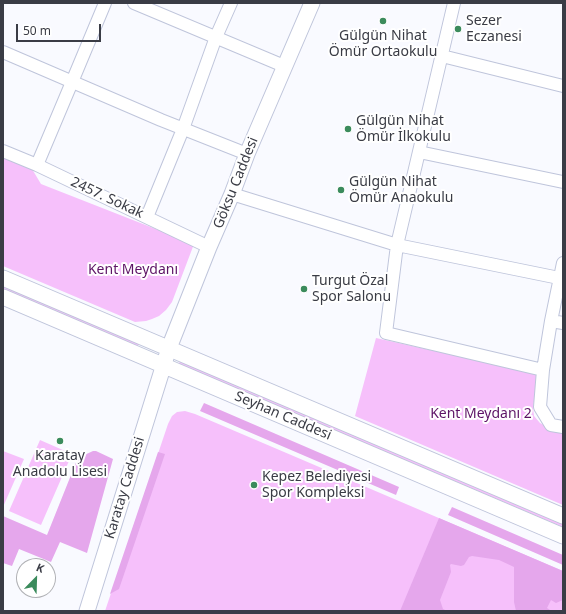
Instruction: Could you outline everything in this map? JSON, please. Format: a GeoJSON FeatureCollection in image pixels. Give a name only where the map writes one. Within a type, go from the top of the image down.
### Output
{"type":"FeatureCollection","features":[{"type":"Feature","properties":{"kind":"street"},"geometry":{"type":"LineString","coordinates":[[37,165],[105,3]]}},
{"type":"Feature","properties":{"kind":"street"},"geometry":{"type":"LineString","coordinates":[[134,3],[284,66]]}},
{"type":"Feature","properties":{"kind":"street"},"geometry":{"type":"LineString","coordinates":[[148,217],[183,129],[216,37],[231,3]]}},
{"type":"Feature","properties":{"kind":"street","name":"Göksu Caddesi"},"geometry":{"type":"LineString","coordinates":[[163,365],[168,348],[209,247],[284,66],[312,3]]}},
{"type":"Feature","properties":{"kind":"street"},"geometry":{"type":"LineString","coordinates":[[454,3],[397,245],[386,333],[543,370]]}},
{"type":"Feature","properties":{"kind":"street"},"geometry":{"type":"LineString","coordinates":[[3,52],[183,129],[248,154]]}},
{"type":"Feature","properties":{"kind":"street"},"geometry":{"type":"LineString","coordinates":[[442,56],[563,86]]}},
{"type":"Feature","properties":{"kind":"street","name":"2457. Sokak"},"geometry":{"type":"LineString","coordinates":[[3,151],[37,165],[209,247]]}},
{"type":"Feature","properties":{"kind":"street"},"geometry":{"type":"LineString","coordinates":[[419,152],[563,182]]}},
{"type":"Feature","properties":{"kind":"street"},"geometry":{"type":"LineString","coordinates":[[232,194],[397,245],[560,278]]}},
{"type":"Feature","properties":{"kind":"street"},"geometry":{"type":"LineString","coordinates":[[563,262],[543,370],[540,406],[551,425],[563,427]]}},
{"type":"Feature","properties":{"kind":"street","name":"Seyhan Caddesi"},"geometry":{"type":"LineString","coordinates":[[3,278],[563,516]]}},
{"type":"Feature","properties":{"kind":"street","name":"Seyhan Caddesi"},"geometry":{"type":"LineString","coordinates":[[3,297],[563,536]]}},
{"type":"Feature","properties":{"kind":"street"},"geometry":{"type":"LineString","coordinates":[[551,321],[563,323]]}},
{"type":"Feature","properties":{"kind":"street","name":"Karatay Caddesi"},"geometry":{"type":"LineString","coordinates":[[87,611],[163,365]]}},
{"type":"Feature","properties":{"kind":"green space","name":"Kent Meydanı"},"geometry":{"type":"Polygon","coordinates":[[[3,157],[32,169],[41,184],[194,244],[172,302],[166,310],[159,316],[152,319],[135,322],[3,266],[3,157]]]}},
{"type":"Feature","properties":{"kind":"green space"},"geometry":{"type":"Polygon","coordinates":[[[3,285],[139,343],[138,346],[3,289],[3,285]]]}},
{"type":"Feature","properties":{"kind":"green space","name":"Kent Meydanı 2"},"geometry":{"type":"Polygon","coordinates":[[[376,338],[538,374],[533,408],[534,416],[540,423],[563,431],[563,505],[355,416],[376,338]]]}},
{"type":"Feature","properties":{"kind":"green space"},"geometry":{"type":"Polygon","coordinates":[[[180,360],[563,523],[563,527],[179,364],[180,360]]]}},
{"type":"Feature","properties":{"kind":"green space","name":"Kepez Belediyesi Spor Kompleksi"},"geometry":{"type":"Polygon","coordinates":[[[185,411],[563,571],[563,611],[105,611],[168,424],[172,416],[177,412],[185,411]]]}},
{"type":"Feature","properties":{"kind":"green space"},"geometry":{"type":"Polygon","coordinates":[[[40,440],[72,454],[41,525],[9,511],[40,440]]]}},
{"type":"Feature","properties":{"kind":"green space"},"geometry":{"type":"Polygon","coordinates":[[[3,451],[24,459],[3,507],[3,451]]]}},
{"type":"Feature","properties":{"kind":"shaded area"},"geometry":{"type":"Polygon","coordinates":[[[204,403],[399,487],[396,495],[200,411],[204,403]]]}},
{"type":"Feature","properties":{"kind":"shaded area"},"geometry":{"type":"Polygon","coordinates":[[[96,451],[113,459],[87,553],[60,542],[53,558],[41,558],[19,549],[12,566],[3,563],[3,516],[47,535],[77,460],[80,457],[96,451]]]}},
{"type":"Feature","properties":{"kind":"shaded area"},"geometry":{"type":"Polygon","coordinates":[[[158,452],[165,454],[119,589],[110,594],[158,452]]]}},
{"type":"Feature","properties":{"kind":"shaded area"},"geometry":{"type":"Polygon","coordinates":[[[452,507],[563,555],[563,565],[448,515],[452,507]]]}},
{"type":"Feature","properties":{"kind":"shaded area"},"geometry":{"type":"Polygon","coordinates":[[[439,518],[563,571],[563,600],[556,603],[551,600],[547,608],[550,611],[516,611],[514,602],[514,567],[499,560],[472,556],[469,557],[464,565],[450,565],[451,572],[440,600],[443,609],[447,611],[400,611],[439,518]]]}},
{"type":"Feature","properties":{"kind":"place","name":"Gülgün Nihat Ömür Ortaokulu"},"geometry":{"type":"Point","coordinates":[383,21]}},
{"type":"Feature","properties":{"kind":"place","name":"Sezer Eczanesi"},"geometry":{"type":"Point","coordinates":[458,29]}},
{"type":"Feature","properties":{"kind":"place","name":"Gülgün Nihat Ömür İlkokulu"},"geometry":{"type":"Point","coordinates":[348,129]}},
{"type":"Feature","properties":{"kind":"place","name":"Gülgün Nihat Ömür Anaokulu"},"geometry":{"type":"Point","coordinates":[341,190]}},
{"type":"Feature","properties":{"kind":"place","name":"Turgut Özal Spor Salonu"},"geometry":{"type":"Point","coordinates":[304,289]}},
{"type":"Feature","properties":{"kind":"place","name":"Karatay Anadolu Lisesi"},"geometry":{"type":"Point","coordinates":[60,441]}},
{"type":"Feature","properties":{"kind":"place","name":"Kepez Belediyesi Spor Kompleksi"},"geometry":{"type":"Point","coordinates":[254,485]}}]}
